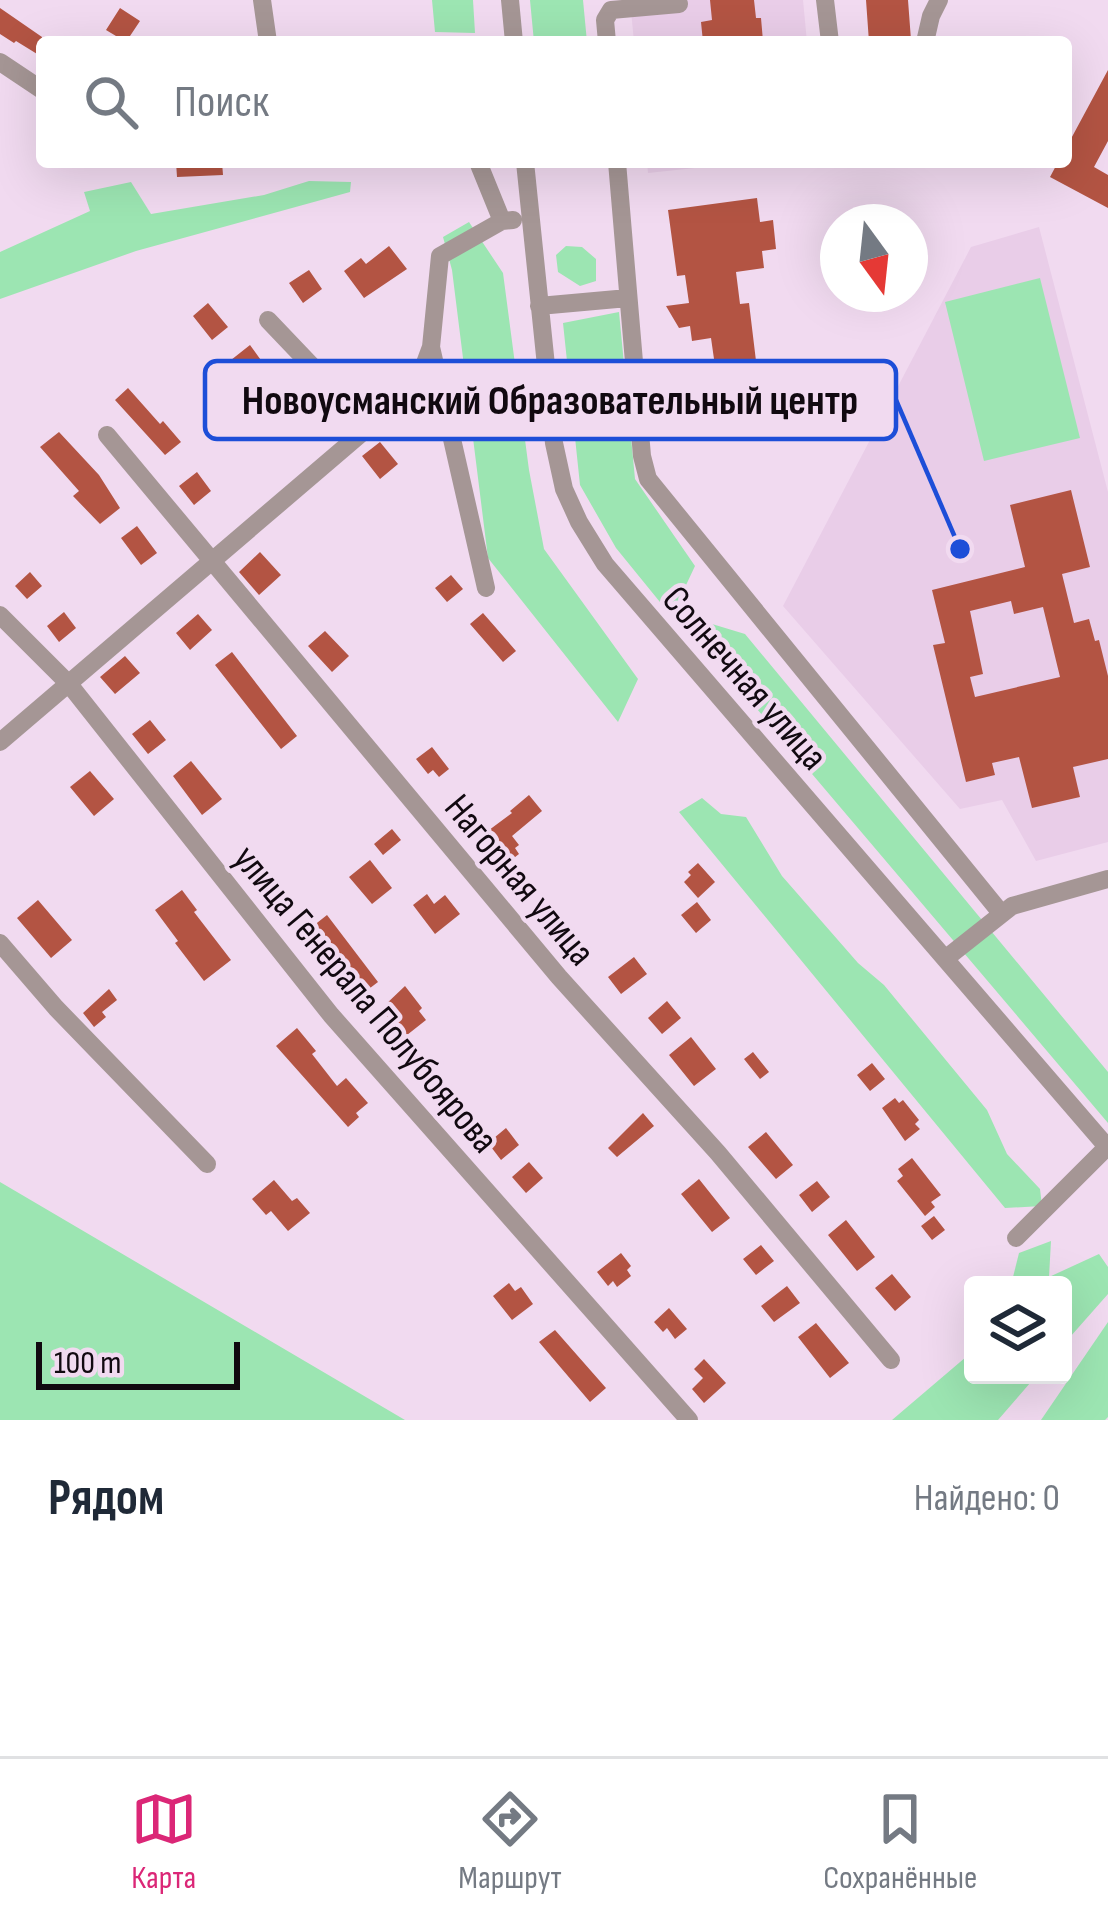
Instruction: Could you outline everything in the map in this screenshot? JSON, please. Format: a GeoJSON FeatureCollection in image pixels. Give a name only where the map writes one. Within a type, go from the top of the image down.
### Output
{"type":"FeatureCollection","features":[{"type":"Feature","properties":{"kind":"street"},"geometry":{"type":"LineString","coordinates":[[262,0],[267,36]]}},
{"type":"Feature","properties":{"kind":"street"},"geometry":{"type":"LineString","coordinates":[[510,0],[513,36]]}},
{"type":"Feature","properties":{"kind":"street"},"geometry":{"type":"LineString","coordinates":[[825,0],[829,36]]}},
{"type":"Feature","properties":{"kind":"street"},"geometry":{"type":"LineString","coordinates":[[926,36],[939,0]]}},
{"type":"Feature","properties":{"kind":"street"},"geometry":{"type":"LineString","coordinates":[[606,36],[605,20],[611,10],[679,4]]}},
{"type":"Feature","properties":{"kind":"street"},"geometry":{"type":"LineString","coordinates":[[0,62],[36,86]]}},
{"type":"Feature","properties":{"kind":"street"},"geometry":{"type":"LineString","coordinates":[[480,168],[502,221]]}},
{"type":"Feature","properties":{"kind":"street","name":"Солнечная улица"},"geometry":{"type":"LineString","coordinates":[[526,168],[554,442],[564,489],[587,536],[605,564],[1107,1148]]}},
{"type":"Feature","properties":{"kind":"street"},"geometry":{"type":"LineString","coordinates":[[617,168],[642,456],[648,479],[1001,913]]}},
{"type":"Feature","properties":{"kind":"street"},"geometry":{"type":"LineString","coordinates":[[0,742],[398,403],[421,374],[431,347],[440,256],[502,221],[530,218]]}},
{"type":"Feature","properties":{"kind":"street"},"geometry":{"type":"LineString","coordinates":[[538,306],[628,298]]}},
{"type":"Feature","properties":{"kind":"street"},"geometry":{"type":"LineString","coordinates":[[268,320],[370,427]]}},
{"type":"Feature","properties":{"kind":"street"},"geometry":{"type":"LineString","coordinates":[[431,347],[486,588]]}},
{"type":"Feature","properties":{"kind":"street","name":"Нагорная улица"},"geometry":{"type":"LineString","coordinates":[[107,436],[559,977],[718,1153],[892,1360]]}},
{"type":"Feature","properties":{"kind":"street","name":"улица Генерала Полубоярова"},"geometry":{"type":"LineString","coordinates":[[0,615],[69,684],[331,1015],[688,1420]]}},
{"type":"Feature","properties":{"kind":"street"},"geometry":{"type":"LineString","coordinates":[[945,959],[1001,913],[1025,901],[1108,879]]}},
{"type":"Feature","properties":{"kind":"street"},"geometry":{"type":"LineString","coordinates":[[0,943],[207,1164]]}},
{"type":"Feature","properties":{"kind":"street"},"geometry":{"type":"LineString","coordinates":[[1016,1238],[1107,1148]]}},
{"type":"Feature","properties":{"kind":"shaded area"},"geometry":{"type":"Polygon","coordinates":[[[630,0],[803,0],[806,36],[633,36],[630,0]]]}},
{"type":"Feature","properties":{"kind":"shaded area"},"geometry":{"type":"Polygon","coordinates":[[[648,168],[695,168],[648,173],[648,168]]]}},
{"type":"Feature","properties":{"kind":"shaded area"},"geometry":{"type":"Polygon","coordinates":[[[1039,227],[1108,492],[1108,842],[1036,861],[1002,800],[960,809],[783,606],[971,247],[1039,227]]]}},
{"type":"Feature","properties":{"kind":"green space"},"geometry":{"type":"Polygon","coordinates":[[[432,0],[473,0],[475,33],[435,32],[432,0]]]}},
{"type":"Feature","properties":{"kind":"green space"},"geometry":{"type":"Polygon","coordinates":[[[530,0],[583,0],[586,36],[533,36],[530,0]]]}},
{"type":"Feature","properties":{"kind":"green space"},"geometry":{"type":"Polygon","coordinates":[[[309,181],[351,182],[350,192],[136,251],[0,299],[0,252],[90,211],[84,192],[131,182],[151,214],[264,195],[309,181]]]}},
{"type":"Feature","properties":{"kind":"green space"},"geometry":{"type":"Polygon","coordinates":[[[469,222],[503,273],[544,549],[638,679],[618,722],[488,558],[452,270],[443,237],[469,222]]]}},
{"type":"Feature","properties":{"kind":"green space"},"geometry":{"type":"Polygon","coordinates":[[[566,246],[582,247],[596,259],[596,281],[580,286],[558,272],[556,255],[566,246]]]}},
{"type":"Feature","properties":{"kind":"green space"},"geometry":{"type":"Polygon","coordinates":[[[1040,278],[1080,438],[984,461],[945,302],[1040,278]]]}},
{"type":"Feature","properties":{"kind":"green space"},"geometry":{"type":"Polygon","coordinates":[[[619,312],[635,479],[695,566],[679,600],[664,607],[616,548],[580,485],[563,323],[619,312]]]}},
{"type":"Feature","properties":{"kind":"green space"},"geometry":{"type":"Polygon","coordinates":[[[712,624],[745,634],[1108,1072],[1108,1123],[712,656],[712,624]]]}},
{"type":"Feature","properties":{"kind":"green space"},"geometry":{"type":"Polygon","coordinates":[[[702,798],[721,814],[746,817],[782,876],[858,963],[884,985],[987,1110],[1007,1154],[1040,1189],[1042,1206],[1005,1208],[679,812],[702,798]]]}},
{"type":"Feature","properties":{"kind":"green space"},"geometry":{"type":"Polygon","coordinates":[[[0,1182],[405,1420],[0,1420],[0,1182]]]}},
{"type":"Feature","properties":{"kind":"green space"},"geometry":{"type":"Polygon","coordinates":[[[1051,1241],[1049,1276],[1013,1276],[1019,1253],[1051,1241]]]}},
{"type":"Feature","properties":{"kind":"green space"},"geometry":{"type":"Polygon","coordinates":[[[1099,1254],[1108,1267],[1108,1294],[1072,1335],[1072,1276],[1051,1276],[1099,1254]]]}},
{"type":"Feature","properties":{"kind":"green space"},"geometry":{"type":"Polygon","coordinates":[[[1108,1322],[1105,1420],[1041,1420],[1066,1384],[1072,1384],[1072,1375],[1108,1322]]]}},
{"type":"Feature","properties":{"kind":"green space"},"geometry":{"type":"Polygon","coordinates":[[[964,1359],[964,1384],[1029,1384],[998,1420],[892,1420],[964,1359]]]}},
{"type":"Feature","properties":{"kind":"building"},"geometry":{"type":"Polygon","coordinates":[[[710,0],[754,0],[763,36],[702,36],[701,22],[712,20],[710,0]]]}},
{"type":"Feature","properties":{"kind":"building"},"geometry":{"type":"Polygon","coordinates":[[[866,0],[908,0],[911,36],[869,36],[866,0]]]}},
{"type":"Feature","properties":{"kind":"building"},"geometry":{"type":"Polygon","coordinates":[[[0,8],[41,36],[36,36],[36,53],[16,41],[0,34],[0,8]]]}},
{"type":"Feature","properties":{"kind":"building"},"geometry":{"type":"Polygon","coordinates":[[[120,8],[140,21],[130,36],[106,30],[120,8]]]}},
{"type":"Feature","properties":{"kind":"building"},"geometry":{"type":"Polygon","coordinates":[[[1108,70],[1108,141],[1094,167],[1108,175],[1108,208],[1050,177],[1055,168],[1072,168],[1072,137],[1108,70]]]}},
{"type":"Feature","properties":{"kind":"building"},"geometry":{"type":"Polygon","coordinates":[[[176,168],[222,168],[223,175],[177,177],[176,168]]]}},
{"type":"Feature","properties":{"kind":"building"},"geometry":{"type":"Polygon","coordinates":[[[757,198],[760,222],[773,220],[776,249],[762,251],[764,268],[736,272],[740,304],[749,303],[756,361],[715,366],[711,338],[692,341],[690,326],[679,328],[666,306],[689,303],[685,275],[677,276],[668,210],[757,198]]]}},
{"type":"Feature","properties":{"kind":"building"},"geometry":{"type":"Polygon","coordinates":[[[389,246],[407,269],[364,298],[344,271],[361,258],[366,264],[389,246]]]}},
{"type":"Feature","properties":{"kind":"building"},"geometry":{"type":"Polygon","coordinates":[[[309,270],[322,289],[303,303],[289,283],[309,270]]]}},
{"type":"Feature","properties":{"kind":"building"},"geometry":{"type":"Polygon","coordinates":[[[208,303],[228,327],[212,340],[193,316],[208,303]]]}},
{"type":"Feature","properties":{"kind":"building"},"geometry":{"type":"Polygon","coordinates":[[[250,345],[263,363],[244,378],[231,360],[250,345]]]}},
{"type":"Feature","properties":{"kind":"building"},"geometry":{"type":"Polygon","coordinates":[[[128,388],[181,442],[165,455],[115,400],[128,388]]]}},
{"type":"Feature","properties":{"kind":"building"},"geometry":{"type":"Polygon","coordinates":[[[59,432],[99,475],[120,508],[100,524],[73,496],[79,491],[40,447],[59,432]]]}},
{"type":"Feature","properties":{"kind":"building"},"geometry":{"type":"Polygon","coordinates":[[[380,442],[398,464],[380,479],[362,456],[380,442]]]}},
{"type":"Feature","properties":{"kind":"building"},"geometry":{"type":"Polygon","coordinates":[[[197,472],[211,491],[194,505],[179,486],[197,472]]]}},
{"type":"Feature","properties":{"kind":"building"},"geometry":{"type":"Polygon","coordinates":[[[1071,490],[1090,567],[1062,574],[1074,623],[1089,619],[1108,676],[1108,759],[1073,767],[1080,797],[1032,808],[1019,757],[992,763],[995,775],[966,782],[933,645],[945,643],[932,590],[1025,567],[1010,505],[1071,490]],[[1011,601],[970,611],[983,674],[970,677],[975,697],[1060,677],[1043,607],[1014,614],[1011,601]]]}},
{"type":"Feature","properties":{"kind":"building"},"geometry":{"type":"Polygon","coordinates":[[[137,526],[157,553],[141,565],[121,538],[137,526]]]}},
{"type":"Feature","properties":{"kind":"building"},"geometry":{"type":"Polygon","coordinates":[[[260,552],[281,575],[259,595],[239,572],[260,552]]]}},
{"type":"Feature","properties":{"kind":"building"},"geometry":{"type":"Polygon","coordinates":[[[30,572],[42,586],[27,599],[15,586],[30,572]]]}},
{"type":"Feature","properties":{"kind":"building"},"geometry":{"type":"Polygon","coordinates":[[[451,575],[463,589],[447,602],[435,588],[451,575]]]}},
{"type":"Feature","properties":{"kind":"building"},"geometry":{"type":"Polygon","coordinates":[[[64,612],[76,628],[59,642],[47,626],[64,612]]]}},
{"type":"Feature","properties":{"kind":"building"},"geometry":{"type":"Polygon","coordinates":[[[483,613],[516,651],[503,662],[470,624],[483,613]]]}},
{"type":"Feature","properties":{"kind":"building"},"geometry":{"type":"Polygon","coordinates":[[[198,614],[212,630],[190,650],[176,633],[198,614]]]}},
{"type":"Feature","properties":{"kind":"building"},"geometry":{"type":"Polygon","coordinates":[[[325,631],[349,656],[332,672],[308,646],[325,631]]]}},
{"type":"Feature","properties":{"kind":"building"},"geometry":{"type":"Polygon","coordinates":[[[232,652],[297,736],[281,749],[215,665],[232,652]]]}},
{"type":"Feature","properties":{"kind":"building"},"geometry":{"type":"Polygon","coordinates":[[[125,656],[140,673],[115,694],[100,677],[125,656]]]}},
{"type":"Feature","properties":{"kind":"building"},"geometry":{"type":"Polygon","coordinates":[[[150,720],[166,740],[148,754],[132,734],[150,720]]]}},
{"type":"Feature","properties":{"kind":"building"},"geometry":{"type":"Polygon","coordinates":[[[432,747],[449,769],[439,777],[433,770],[428,774],[416,759],[432,747]]]}},
{"type":"Feature","properties":{"kind":"building"},"geometry":{"type":"Polygon","coordinates":[[[191,761],[222,799],[202,815],[173,776],[191,761]]]}},
{"type":"Feature","properties":{"kind":"building"},"geometry":{"type":"Polygon","coordinates":[[[90,771],[114,799],[94,816],[70,787],[90,771]]]}},
{"type":"Feature","properties":{"kind":"building"},"geometry":{"type":"Polygon","coordinates":[[[529,795],[542,811],[512,836],[519,854],[500,862],[481,836],[529,795]]]}},
{"type":"Feature","properties":{"kind":"building"},"geometry":{"type":"Polygon","coordinates":[[[392,829],[401,840],[383,855],[374,844],[392,829]]]}},
{"type":"Feature","properties":{"kind":"building"},"geometry":{"type":"Polygon","coordinates":[[[370,860],[392,888],[372,904],[349,877],[370,860]]]}},
{"type":"Feature","properties":{"kind":"building"},"geometry":{"type":"Polygon","coordinates":[[[698,863],[715,882],[698,898],[684,882],[698,863]]]}},
{"type":"Feature","properties":{"kind":"building"},"geometry":{"type":"Polygon","coordinates":[[[182,890],[231,960],[204,981],[155,910],[182,890]]]}},
{"type":"Feature","properties":{"kind":"building"},"geometry":{"type":"Polygon","coordinates":[[[427,894],[434,904],[445,895],[460,914],[435,934],[413,905],[427,894]]]}},
{"type":"Feature","properties":{"kind":"building"},"geometry":{"type":"Polygon","coordinates":[[[38,900],[72,940],[51,958],[17,918],[38,900]]]}},
{"type":"Feature","properties":{"kind":"building"},"geometry":{"type":"Polygon","coordinates":[[[697,902],[711,920],[696,933],[681,915],[697,902]]]}},
{"type":"Feature","properties":{"kind":"building"},"geometry":{"type":"Polygon","coordinates":[[[327,915],[378,982],[353,1001],[303,934],[327,915]]]}},
{"type":"Feature","properties":{"kind":"building"},"geometry":{"type":"Polygon","coordinates":[[[634,957],[647,974],[621,994],[608,977],[634,957]]]}},
{"type":"Feature","properties":{"kind":"building"},"geometry":{"type":"Polygon","coordinates":[[[405,986],[426,1020],[407,1035],[384,1013],[388,1011],[384,1006],[405,986]]]}},
{"type":"Feature","properties":{"kind":"building"},"geometry":{"type":"Polygon","coordinates":[[[109,989],[117,1000],[102,1012],[106,1017],[94,1027],[83,1013],[109,989]]]}},
{"type":"Feature","properties":{"kind":"building"},"geometry":{"type":"Polygon","coordinates":[[[667,1001],[681,1018],[662,1034],[648,1018],[667,1001]]]}},
{"type":"Feature","properties":{"kind":"building"},"geometry":{"type":"Polygon","coordinates":[[[297,1028],[337,1086],[346,1078],[368,1103],[348,1127],[276,1046],[297,1028]]]}},
{"type":"Feature","properties":{"kind":"building"},"geometry":{"type":"Polygon","coordinates":[[[691,1037],[716,1069],[694,1086],[669,1055],[691,1037]]]}},
{"type":"Feature","properties":{"kind":"building"},"geometry":{"type":"Polygon","coordinates":[[[753,1052],[769,1072],[760,1079],[744,1059],[753,1052]]]}},
{"type":"Feature","properties":{"kind":"building"},"geometry":{"type":"Polygon","coordinates":[[[872,1063],[885,1079],[870,1091],[857,1075],[872,1063]]]}},
{"type":"Feature","properties":{"kind":"building"},"geometry":{"type":"Polygon","coordinates":[[[895,1098],[899,1103],[903,1100],[919,1120],[915,1124],[920,1129],[905,1141],[882,1108],[895,1098]]]}},
{"type":"Feature","properties":{"kind":"building"},"geometry":{"type":"Polygon","coordinates":[[[643,1113],[654,1126],[617,1157],[608,1148],[643,1113]]]}},
{"type":"Feature","properties":{"kind":"building"},"geometry":{"type":"Polygon","coordinates":[[[506,1128],[519,1145],[501,1160],[488,1143],[506,1128]]]}},
{"type":"Feature","properties":{"kind":"building"},"geometry":{"type":"Polygon","coordinates":[[[766,1132],[793,1165],[776,1179],[748,1147],[766,1132]]]}},
{"type":"Feature","properties":{"kind":"building"},"geometry":{"type":"Polygon","coordinates":[[[912,1158],[941,1195],[931,1202],[935,1207],[925,1216],[897,1181],[903,1176],[898,1169],[912,1158]]]}},
{"type":"Feature","properties":{"kind":"building"},"geometry":{"type":"Polygon","coordinates":[[[529,1162],[543,1178],[526,1193],[512,1177],[529,1162]]]}},
{"type":"Feature","properties":{"kind":"building"},"geometry":{"type":"Polygon","coordinates":[[[699,1179],[730,1218],[712,1232],[681,1194],[699,1179]]]}},
{"type":"Feature","properties":{"kind":"building"},"geometry":{"type":"Polygon","coordinates":[[[274,1180],[310,1213],[288,1231],[271,1211],[266,1215],[252,1199],[274,1180]]]}},
{"type":"Feature","properties":{"kind":"building"},"geometry":{"type":"Polygon","coordinates":[[[817,1181],[830,1197],[812,1212],[799,1195],[817,1181]]]}},
{"type":"Feature","properties":{"kind":"building"},"geometry":{"type":"Polygon","coordinates":[[[934,1216],[945,1230],[932,1240],[921,1226],[934,1216]]]}},
{"type":"Feature","properties":{"kind":"building"},"geometry":{"type":"Polygon","coordinates":[[[846,1220],[875,1257],[857,1271],[828,1235],[846,1220]]]}},
{"type":"Feature","properties":{"kind":"building"},"geometry":{"type":"Polygon","coordinates":[[[761,1245],[774,1261],[756,1275],[743,1259],[761,1245]]]}},
{"type":"Feature","properties":{"kind":"building"},"geometry":{"type":"Polygon","coordinates":[[[621,1253],[631,1266],[627,1270],[631,1276],[617,1287],[613,1281],[608,1286],[597,1272],[621,1253]]]}},
{"type":"Feature","properties":{"kind":"building"},"geometry":{"type":"Polygon","coordinates":[[[892,1274],[911,1297],[895,1311],[875,1288],[892,1274]]]}},
{"type":"Feature","properties":{"kind":"building"},"geometry":{"type":"Polygon","coordinates":[[[509,1283],[515,1291],[521,1287],[533,1304],[512,1320],[493,1296],[509,1283]]]}},
{"type":"Feature","properties":{"kind":"building"},"geometry":{"type":"Polygon","coordinates":[[[787,1286],[800,1303],[774,1322],[761,1306],[787,1286]]]}},
{"type":"Feature","properties":{"kind":"building"},"geometry":{"type":"Polygon","coordinates":[[[669,1308],[687,1329],[675,1339],[654,1322],[669,1308]]]}},
{"type":"Feature","properties":{"kind":"building"},"geometry":{"type":"Polygon","coordinates":[[[816,1323],[849,1363],[830,1378],[798,1337],[816,1323]]]}},
{"type":"Feature","properties":{"kind":"building"},"geometry":{"type":"Polygon","coordinates":[[[555,1330],[606,1388],[590,1402],[539,1342],[555,1330]]]}},
{"type":"Feature","properties":{"kind":"building"},"geometry":{"type":"Polygon","coordinates":[[[704,1359],[726,1383],[704,1403],[692,1389],[703,1378],[694,1369],[704,1359]]]}},
{"type":"Feature","properties":{"kind":"place","name":"Новоусманский Образовательный центр"},"geometry":{"type":"Point","coordinates":[960,549]}}]}
